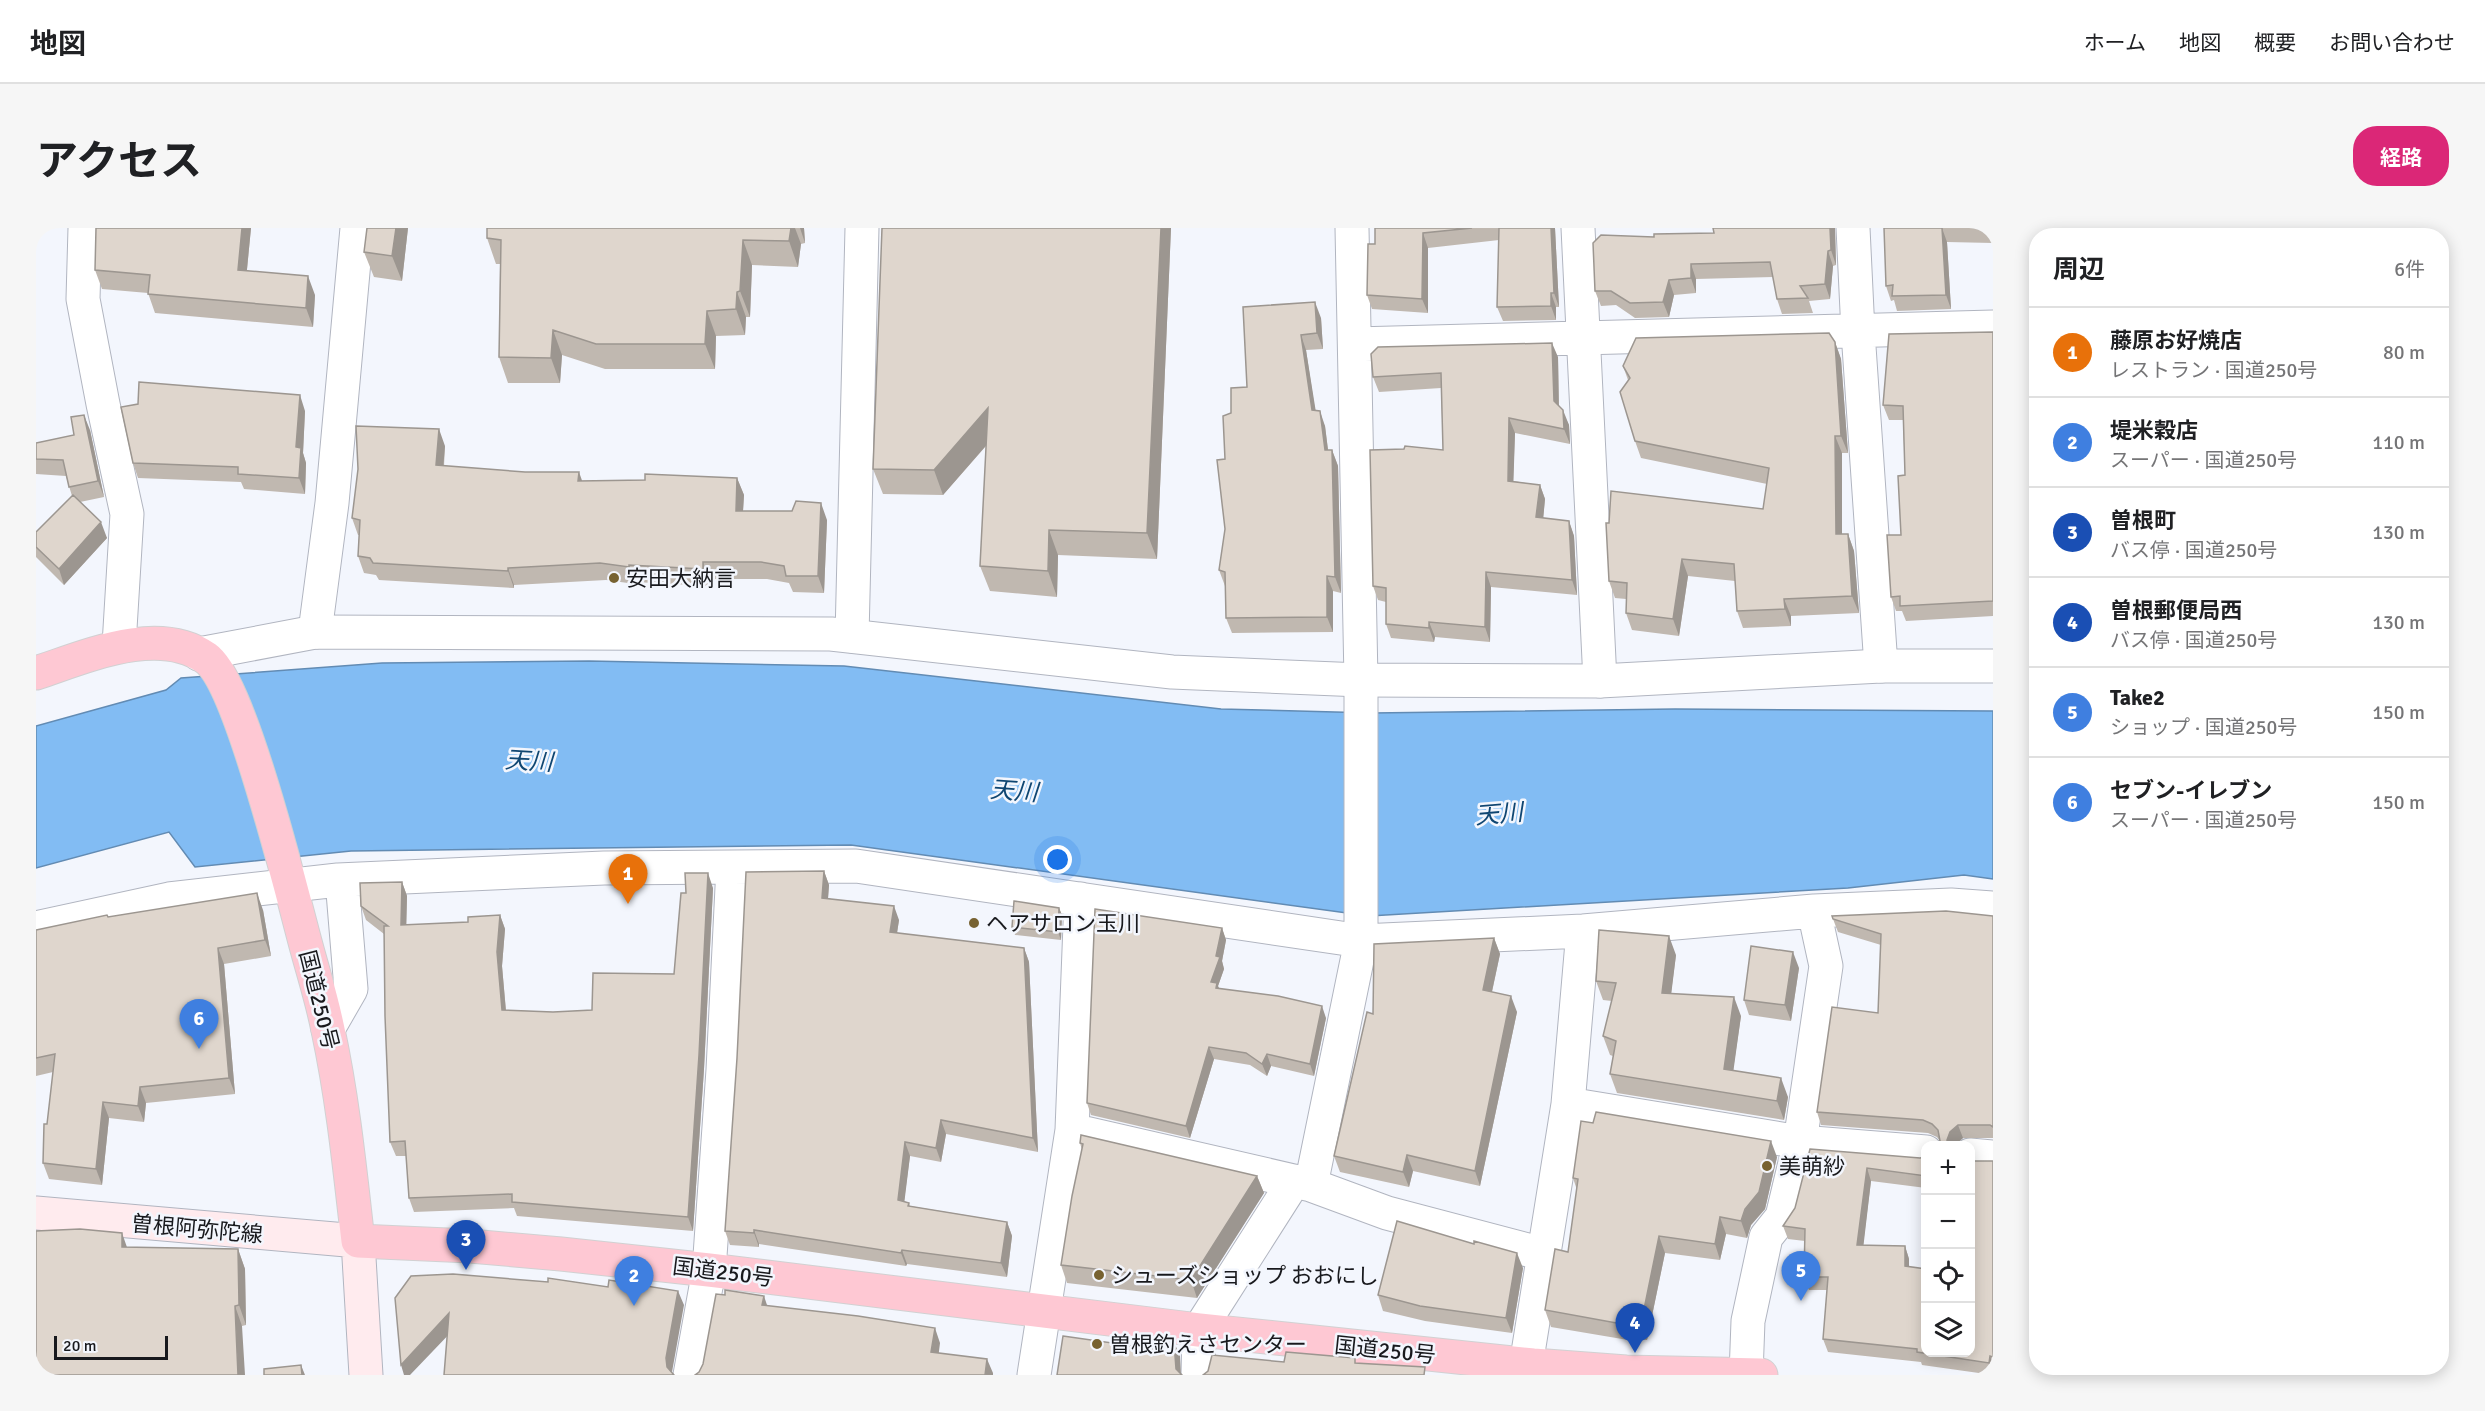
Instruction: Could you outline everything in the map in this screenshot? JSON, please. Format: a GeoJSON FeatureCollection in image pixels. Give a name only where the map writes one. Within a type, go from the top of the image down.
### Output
{"type":"FeatureCollection","features":[{"type":"Feature","properties":{"kind":"highway"},"geometry":{"type":"LineString","coordinates":[[36,673],[118,645],[167,644],[185,647],[207,660]]}},
{"type":"Feature","properties":{"kind":"highway","name":"国道250号"},"geometry":{"type":"LineString","coordinates":[[207,660],[229,696],[251,752],[328,1029],[349,1155],[358,1241],[470,1246],[709,1270],[1199,1330],[1526,1365],[1626,1374],[1761,1375]]}},
{"type":"Feature","properties":{"kind":"main road","name":"曽根阿弥陀線"},"geometry":{"type":"LineString","coordinates":[[36,1214],[358,1241]]}},
{"type":"Feature","properties":{"kind":"main road"},"geometry":{"type":"LineString","coordinates":[[358,1241],[366,1375]]}},
{"type":"Feature","properties":{"kind":"street"},"geometry":{"type":"LineString","coordinates":[[86,228],[83,299],[103,404],[128,514],[118,645]]}},
{"type":"Feature","properties":{"kind":"street"},"geometry":{"type":"LineString","coordinates":[[315,632],[332,503],[357,228]]}},
{"type":"Feature","properties":{"kind":"street"},"geometry":{"type":"LineString","coordinates":[[852,636],[862,228]]}},
{"type":"Feature","properties":{"kind":"street"},"geometry":{"type":"LineString","coordinates":[[1198,1375],[1199,1330],[1303,1183],[1361,941],[1362,680],[1352,228]]}},
{"type":"Feature","properties":{"kind":"street"},"geometry":{"type":"LineString","coordinates":[[1578,228],[1600,681]]}},
{"type":"Feature","properties":{"kind":"street"},"geometry":{"type":"LineString","coordinates":[[1853,228],[1881,666]]}},
{"type":"Feature","properties":{"kind":"street"},"geometry":{"type":"LineString","coordinates":[[1355,344],[1993,327]]}},
{"type":"Feature","properties":{"kind":"street"},"geometry":{"type":"LineString","coordinates":[[207,660],[315,632],[820,634],[1172,672],[1362,680],[1600,681],[1881,666],[1993,666]]}},
{"type":"Feature","properties":{"kind":"street"},"geometry":{"type":"LineString","coordinates":[[36,928],[169,899],[288,880],[342,880],[604,868],[856,866],[1361,941],[1582,931],[1814,911],[1952,905],[1993,908]]}},
{"type":"Feature","properties":{"kind":"street"},"geometry":{"type":"LineString","coordinates":[[690,1375],[709,1270],[723,1070],[733,867]]}},
{"type":"Feature","properties":{"kind":"street"},"geometry":{"type":"LineString","coordinates":[[328,1029],[351,989],[342,880]]}},
{"type":"Feature","properties":{"kind":"street"},"geometry":{"type":"LineString","coordinates":[[1034,1375],[1072,1130],[1081,899]]}},
{"type":"Feature","properties":{"kind":"street"},"geometry":{"type":"LineString","coordinates":[[1746,1375],[1748,1321],[1766,1237],[1782,1217],[1800,1142],[1826,966],[1814,911]]}},
{"type":"Feature","properties":{"kind":"street"},"geometry":{"type":"LineString","coordinates":[[1526,1365],[1568,1104],[1582,931]]}},
{"type":"Feature","properties":{"kind":"street"},"geometry":{"type":"LineString","coordinates":[[1568,1104],[1800,1142],[1921,1152]]}},
{"type":"Feature","properties":{"kind":"street"},"geometry":{"type":"LineString","coordinates":[[1072,1130],[1303,1183],[1387,1213],[1543,1254]]}},
{"type":"Feature","properties":{"kind":"street"},"geometry":{"type":"LineString","coordinates":[[1975,1155],[1993,1157]]}},
{"type":"Feature","properties":{"kind":"water","name":"天川"},"geometry":{"type":"Polygon","coordinates":[[[589,661],[844,666],[1221,709],[1372,713],[1675,709],[1993,711],[1993,879],[1964,875],[1848,888],[1369,916],[851,845],[351,851],[195,867],[169,832],[36,868],[36,726],[166,690],[181,678],[382,663],[589,661]]]}},
{"type":"Feature","properties":{"kind":"building"},"geometry":{"type":"Polygon","coordinates":[[[96,228],[242,228],[238,270],[308,276],[306,308],[148,294],[150,275],[95,270],[96,228]]]}},
{"type":"Feature","properties":{"kind":"building"},"geometry":{"type":"Polygon","coordinates":[[[367,228],[396,228],[392,256],[364,252],[367,228]]]}},
{"type":"Feature","properties":{"kind":"building"},"geometry":{"type":"Polygon","coordinates":[[[487,228],[791,228],[789,241],[743,240],[740,291],[737,292],[736,309],[707,311],[705,344],[596,344],[553,330],[551,358],[499,357],[501,240],[487,238],[487,228]]]}},
{"type":"Feature","properties":{"kind":"building"},"geometry":{"type":"Polygon","coordinates":[[[882,228],[1161,228],[1147,533],[1049,530],[1048,571],[980,566],[988,408],[934,470],[873,469],[882,228]]]}},
{"type":"Feature","properties":{"kind":"building"},"geometry":{"type":"Polygon","coordinates":[[[1375,228],[1472,228],[1423,233],[1422,299],[1367,295],[1368,244],[1375,244],[1375,228]]]}},
{"type":"Feature","properties":{"kind":"building"},"geometry":{"type":"Polygon","coordinates":[[[1499,228],[1551,228],[1554,293],[1551,293],[1551,306],[1497,307],[1499,228]]]}},
{"type":"Feature","properties":{"kind":"building"},"geometry":{"type":"Polygon","coordinates":[[[1713,228],[1830,228],[1831,250],[1828,251],[1825,284],[1800,286],[1808,298],[1777,299],[1770,262],[1691,264],[1691,278],[1669,280],[1663,302],[1630,303],[1611,291],[1595,291],[1593,243],[1601,235],[1654,237],[1654,234],[1714,233],[1713,228]]]}},
{"type":"Feature","properties":{"kind":"building"},"geometry":{"type":"Polygon","coordinates":[[[1884,228],[1942,228],[1946,295],[1892,296],[1893,285],[1886,286],[1884,228]]]}},
{"type":"Feature","properties":{"kind":"building"},"geometry":{"type":"Polygon","coordinates":[[[1315,302],[1317,333],[1301,335],[1312,410],[1320,411],[1325,450],[1332,450],[1335,577],[1327,576],[1327,617],[1226,618],[1225,572],[1219,570],[1225,529],[1217,460],[1225,459],[1223,416],[1231,413],[1231,388],[1247,387],[1243,307],[1315,302]]]}},
{"type":"Feature","properties":{"kind":"building"},"geometry":{"type":"Polygon","coordinates":[[[1993,332],[1993,601],[1900,606],[1900,596],[1891,597],[1887,535],[1901,535],[1898,476],[1905,475],[1903,406],[1883,405],[1889,334],[1993,332]]]}},
{"type":"Feature","properties":{"kind":"building"},"geometry":{"type":"Polygon","coordinates":[[[1829,333],[1835,342],[1841,436],[1835,436],[1836,534],[1848,534],[1852,596],[1784,599],[1785,609],[1737,611],[1734,564],[1682,559],[1673,619],[1626,613],[1627,583],[1609,581],[1606,523],[1609,523],[1611,491],[1763,509],[1769,468],[1635,441],[1620,392],[1630,378],[1623,366],[1636,338],[1829,333]]]}},
{"type":"Feature","properties":{"kind":"building"},"geometry":{"type":"Polygon","coordinates":[[[1552,343],[1554,401],[1563,410],[1564,429],[1509,418],[1508,481],[1540,485],[1536,517],[1569,521],[1572,580],[1486,572],[1485,627],[1429,622],[1429,628],[1386,624],[1386,588],[1373,586],[1370,450],[1404,449],[1405,446],[1443,450],[1441,373],[1373,377],[1371,354],[1378,347],[1552,343]]]}},
{"type":"Feature","properties":{"kind":"building"},"geometry":{"type":"Polygon","coordinates":[[[139,382],[300,395],[296,447],[301,448],[299,478],[238,474],[238,467],[133,463],[121,407],[138,404],[139,382]]]}},
{"type":"Feature","properties":{"kind":"building"},"geometry":{"type":"Polygon","coordinates":[[[84,415],[98,481],[69,487],[63,460],[36,459],[36,443],[74,435],[71,417],[84,415]]]}},
{"type":"Feature","properties":{"kind":"building"},"geometry":{"type":"Polygon","coordinates":[[[356,426],[439,429],[436,465],[525,472],[579,472],[578,481],[645,480],[645,474],[737,478],[736,511],[792,511],[796,501],[821,503],[818,576],[786,576],[784,566],[761,562],[703,562],[703,569],[629,565],[629,567],[600,563],[508,568],[508,571],[373,563],[370,558],[358,556],[360,520],[352,518],[358,469],[356,426]]]}},
{"type":"Feature","properties":{"kind":"building"},"geometry":{"type":"Polygon","coordinates":[[[73,495],[101,522],[59,569],[36,547],[36,532],[73,495]]]}},
{"type":"Feature","properties":{"kind":"building"},"geometry":{"type":"Polygon","coordinates":[[[824,871],[822,898],[894,906],[890,932],[1024,948],[1033,1138],[941,1120],[936,1148],[905,1142],[898,1200],[909,1203],[908,1206],[1007,1222],[1001,1263],[902,1250],[901,1253],[754,1230],[754,1233],[725,1231],[737,1058],[746,872],[824,871]]]}},
{"type":"Feature","properties":{"kind":"building"},"geometry":{"type":"Polygon","coordinates":[[[685,873],[708,873],[688,1217],[512,1202],[512,1194],[409,1198],[405,1141],[390,1142],[384,926],[388,926],[361,906],[360,883],[402,882],[401,925],[468,922],[468,917],[500,915],[497,952],[502,1010],[553,1012],[592,1010],[593,973],[674,974],[681,893],[686,893],[685,873]]]}},
{"type":"Feature","properties":{"kind":"building"},"geometry":{"type":"Polygon","coordinates":[[[257,893],[265,940],[218,948],[229,1078],[140,1087],[138,1106],[103,1102],[96,1169],[43,1163],[44,1124],[47,1124],[55,1054],[36,1058],[36,930],[107,915],[108,917],[257,893]]]}},
{"type":"Feature","properties":{"kind":"building"},"geometry":{"type":"Polygon","coordinates":[[[1014,901],[1059,908],[1058,932],[1012,927],[1014,901]]]}},
{"type":"Feature","properties":{"kind":"building"},"geometry":{"type":"Polygon","coordinates":[[[1095,909],[1222,928],[1216,956],[1220,957],[1211,982],[1217,983],[1216,988],[1278,996],[1322,1006],[1310,1064],[1267,1054],[1262,1064],[1246,1053],[1209,1047],[1186,1126],[1087,1103],[1095,909]]]}},
{"type":"Feature","properties":{"kind":"building"},"geometry":{"type":"Polygon","coordinates":[[[1946,911],[1993,916],[1993,1127],[1990,1125],[1958,1125],[1950,1132],[1947,1141],[1940,1141],[1938,1130],[1923,1120],[1817,1112],[1832,1007],[1878,1013],[1881,934],[1833,919],[1832,916],[1946,911]]]}},
{"type":"Feature","properties":{"kind":"building"},"geometry":{"type":"Polygon","coordinates":[[[1599,930],[1669,936],[1662,993],[1734,997],[1724,1069],[1781,1078],[1777,1101],[1610,1074],[1616,1041],[1603,1036],[1616,983],[1596,981],[1599,930]]]}},
{"type":"Feature","properties":{"kind":"building"},"geometry":{"type":"Polygon","coordinates":[[[1494,938],[1483,990],[1511,996],[1475,1171],[1407,1155],[1403,1172],[1334,1156],[1367,1012],[1373,1014],[1374,944],[1494,938]]]}},
{"type":"Feature","properties":{"kind":"building"},"geometry":{"type":"Polygon","coordinates":[[[1751,946],[1793,952],[1785,1005],[1744,1000],[1751,946]]]}},
{"type":"Feature","properties":{"kind":"building"},"geometry":{"type":"Polygon","coordinates":[[[1596,1112],[1771,1141],[1759,1192],[1745,1209],[1741,1221],[1720,1217],[1715,1244],[1659,1236],[1641,1324],[1622,1324],[1545,1310],[1555,1249],[1568,1252],[1578,1179],[1573,1178],[1581,1121],[1593,1123],[1596,1112]]]}},
{"type":"Feature","properties":{"kind":"building"},"geometry":{"type":"Polygon","coordinates":[[[1081,1135],[1257,1176],[1191,1280],[1061,1265],[1083,1144],[1080,1143],[1081,1135]]]}},
{"type":"Feature","properties":{"kind":"building"},"geometry":{"type":"Polygon","coordinates":[[[1810,1149],[1921,1158],[1921,1175],[1867,1168],[1857,1245],[1905,1246],[1905,1266],[1921,1268],[1921,1353],[1917,1352],[1917,1349],[1823,1339],[1828,1277],[1804,1277],[1805,1229],[1783,1226],[1795,1208],[1810,1149]]]}},
{"type":"Feature","properties":{"kind":"building"},"geometry":{"type":"Polygon","coordinates":[[[1975,1161],[1993,1161],[1993,1357],[1990,1356],[1989,1363],[1950,1357],[1975,1357],[1975,1161]]]}},
{"type":"Feature","properties":{"kind":"building"},"geometry":{"type":"Polygon","coordinates":[[[1397,1221],[1474,1244],[1474,1241],[1517,1253],[1506,1318],[1420,1306],[1378,1295],[1397,1221]]]}},
{"type":"Feature","properties":{"kind":"building"},"geometry":{"type":"Polygon","coordinates":[[[80,1229],[122,1233],[122,1247],[238,1249],[239,1305],[235,1306],[238,1375],[36,1375],[36,1231],[80,1229]]]}},
{"type":"Feature","properties":{"kind":"building"},"geometry":{"type":"Polygon","coordinates":[[[453,1274],[548,1282],[548,1278],[608,1287],[609,1280],[678,1291],[666,1358],[667,1367],[674,1375],[444,1375],[449,1313],[401,1365],[395,1298],[411,1276],[453,1274]]]}},
{"type":"Feature","properties":{"kind":"building"},"geometry":{"type":"Polygon","coordinates":[[[725,1290],[764,1296],[762,1305],[935,1328],[931,1352],[987,1359],[985,1375],[695,1375],[703,1364],[716,1294],[725,1295],[725,1290]]]}},
{"type":"Feature","properties":{"kind":"building"},"geometry":{"type":"Polygon","coordinates":[[[1063,1336],[1154,1349],[1155,1340],[1174,1342],[1176,1369],[1182,1375],[1057,1375],[1063,1336]]]}},
{"type":"Feature","properties":{"kind":"building"},"geometry":{"type":"Polygon","coordinates":[[[1286,1352],[1355,1358],[1355,1363],[1425,1367],[1424,1375],[1203,1375],[1208,1371],[1212,1355],[1284,1362],[1286,1352]]]}},
{"type":"Feature","properties":{"kind":"building"},"geometry":{"type":"Polygon","coordinates":[[[301,1365],[302,1375],[264,1375],[264,1369],[301,1365]]]}},
{"type":"Feature","properties":{"kind":"place","name":"安田大納言"},"geometry":{"type":"Point","coordinates":[614,578]}},
{"type":"Feature","properties":{"kind":"place","name":"藤原お好焼店"},"geometry":{"type":"Point","coordinates":[628,904]}},
{"type":"Feature","properties":{"kind":"place","name":"ヘアサロン玉川"},"geometry":{"type":"Point","coordinates":[974,923]}},
{"type":"Feature","properties":{"kind":"place","name":"セブン-イレブン"},"geometry":{"type":"Point","coordinates":[199,1049]}},
{"type":"Feature","properties":{"kind":"place","name":"美萌紗"},"geometry":{"type":"Point","coordinates":[1767,1166]}},
{"type":"Feature","properties":{"kind":"place","name":"曽根町"},"geometry":{"type":"Point","coordinates":[466,1270]}},
{"type":"Feature","properties":{"kind":"place","name":"シューズショップ おおにし"},"geometry":{"type":"Point","coordinates":[1099,1275]}},
{"type":"Feature","properties":{"kind":"place","name":"Take2"},"geometry":{"type":"Point","coordinates":[1801,1301]}},
{"type":"Feature","properties":{"kind":"place","name":"堤米穀店"},"geometry":{"type":"Point","coordinates":[634,1306]}},
{"type":"Feature","properties":{"kind":"place","name":"曽根釣えさセンター"},"geometry":{"type":"Point","coordinates":[1097,1344]}},
{"type":"Feature","properties":{"kind":"place","name":"曽根郵便局西"},"geometry":{"type":"Point","coordinates":[1635,1353]}}]}
